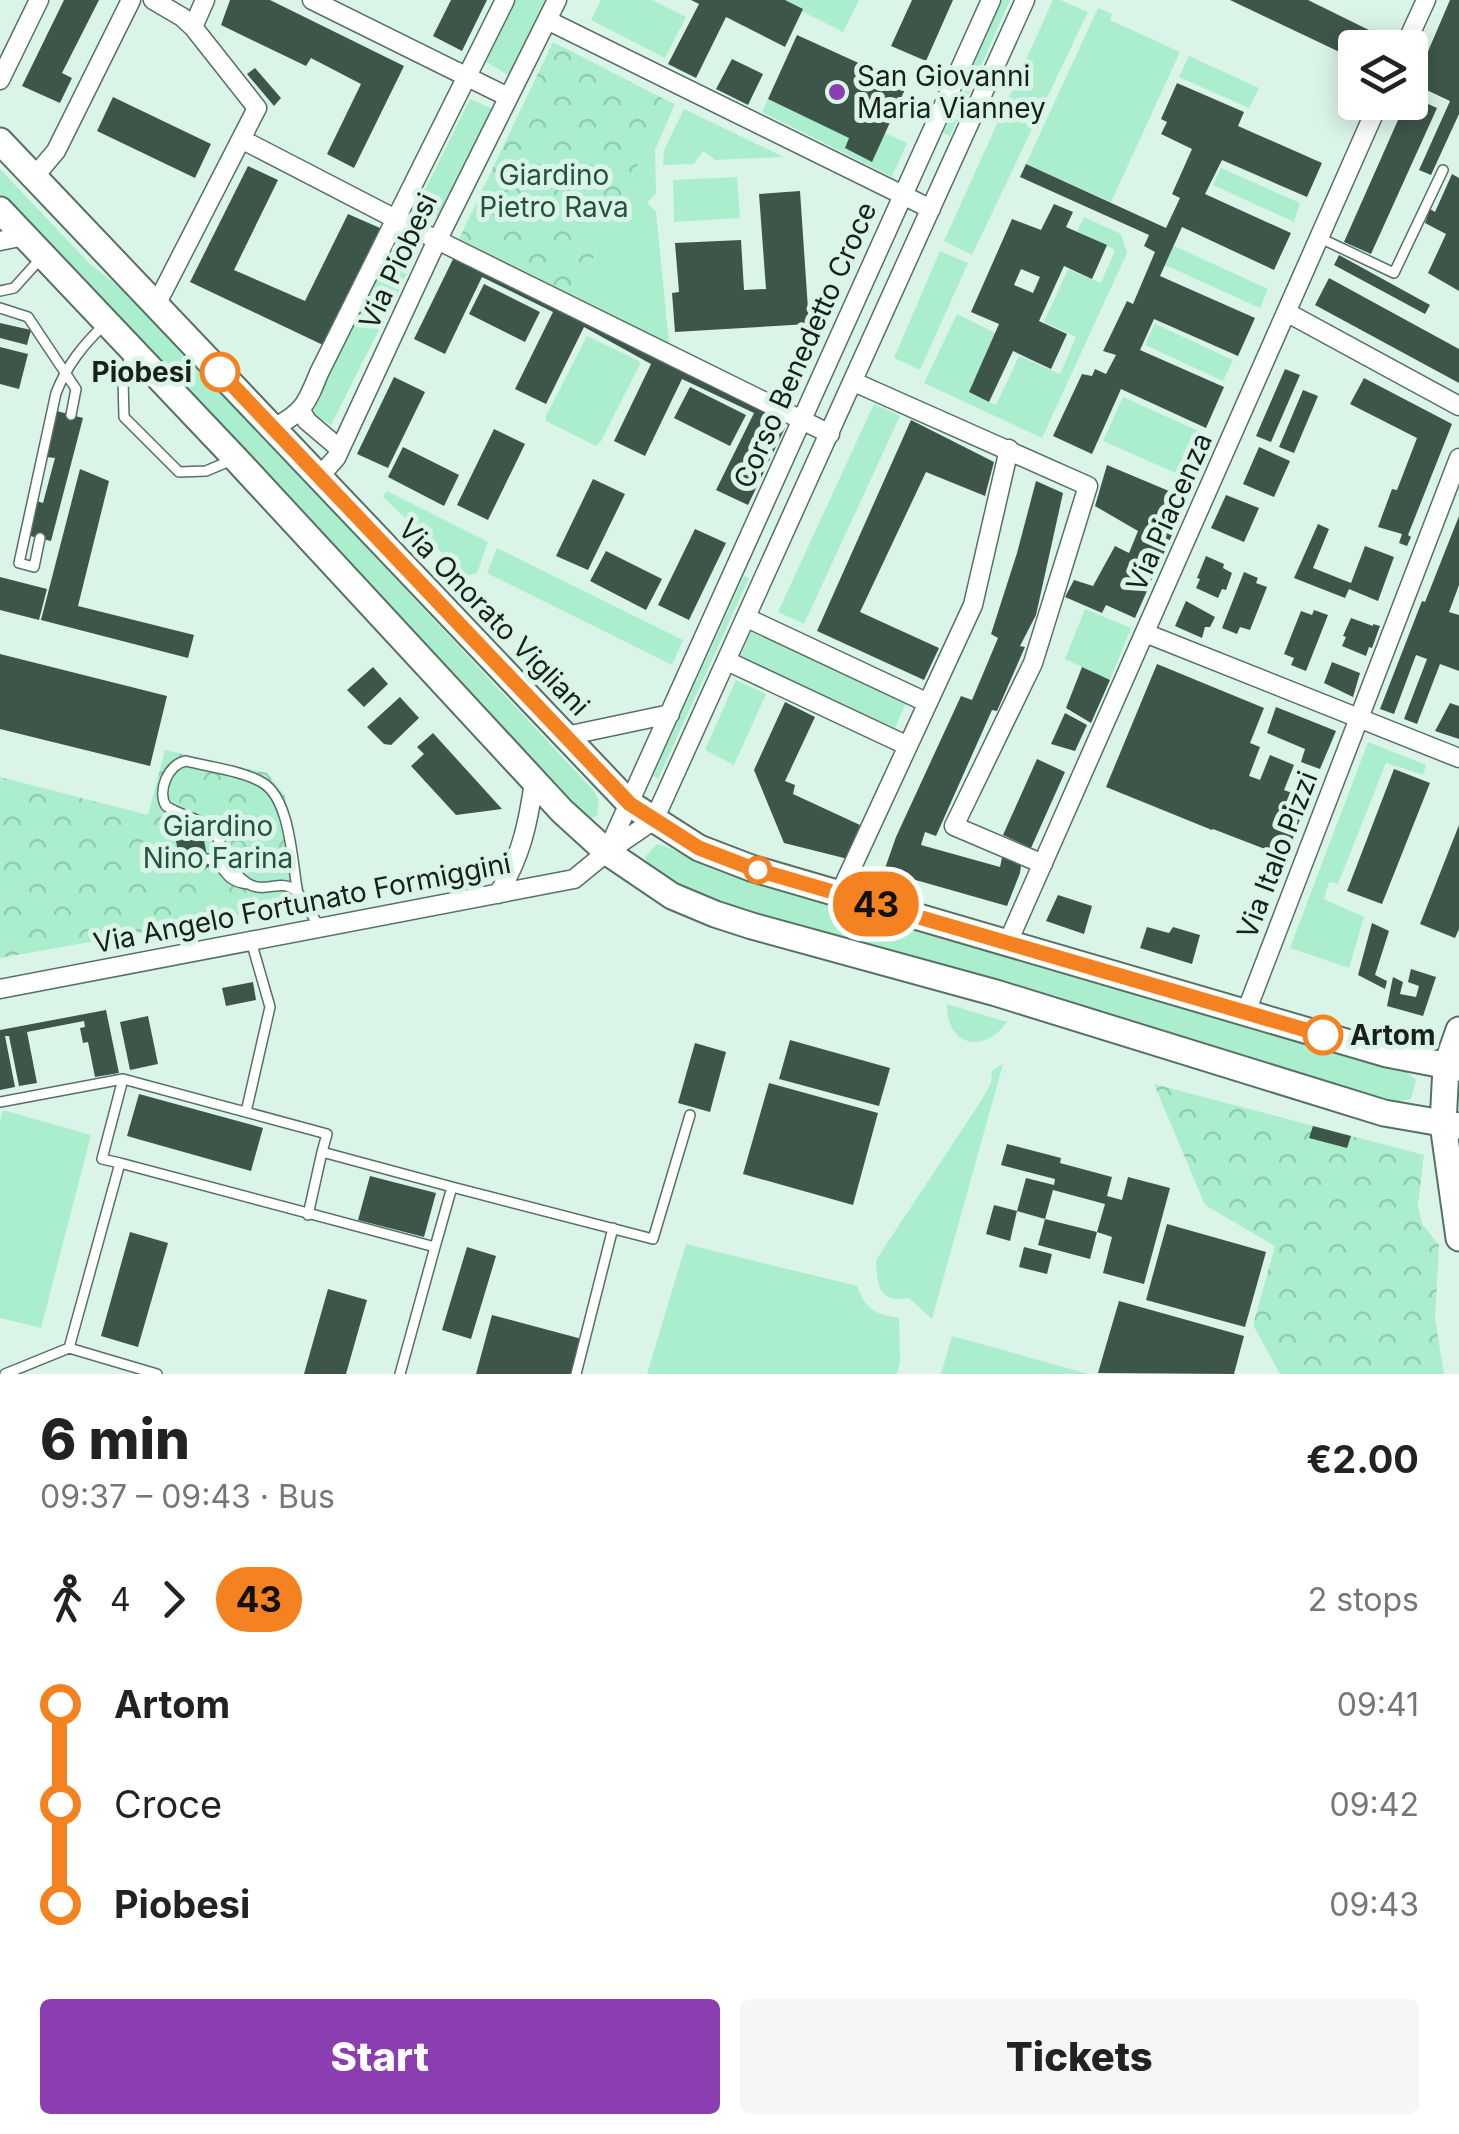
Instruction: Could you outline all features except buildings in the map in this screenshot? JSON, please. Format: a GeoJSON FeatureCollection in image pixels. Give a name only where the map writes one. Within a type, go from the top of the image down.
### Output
{"type":"FeatureCollection","features":[{"type":"Feature","properties":{"kind":"main road","name":"Via Onorato Vigliani"},"geometry":{"type":"LineString","coordinates":[[0,141],[630,804],[654,820],[699,848],[751,868],[1387,1054],[1452,1068]]}},
{"type":"Feature","properties":{"kind":"main road"},"geometry":{"type":"LineString","coordinates":[[0,210],[13,238],[44,255],[562,811],[606,852],[672,896],[752,926],[996,993],[1384,1113],[1451,1125]]}},
{"type":"Feature","properties":{"kind":"main road"},"geometry":{"type":"LineString","coordinates":[[1458,1232],[1451,1125],[1452,1068],[1459,1030]]}},
{"type":"Feature","properties":{"kind":"street"},"geometry":{"type":"LineString","coordinates":[[0,80],[39,0]]}},
{"type":"Feature","properties":{"kind":"street"},"geometry":{"type":"LineString","coordinates":[[34,176],[56,150],[131,0]]}},
{"type":"Feature","properties":{"kind":"street"},"geometry":{"type":"LineString","coordinates":[[153,0],[192,26],[256,108],[156,305]]}},
{"type":"Feature","properties":{"kind":"street"},"geometry":{"type":"LineString","coordinates":[[192,26],[206,0]]}},
{"type":"Feature","properties":{"kind":"street"},"geometry":{"type":"LineString","coordinates":[[312,0],[508,97]]}},
{"type":"Feature","properties":{"kind":"street","name":"Via Piobesi"},"geometry":{"type":"LineString","coordinates":[[301,411],[505,0]]}},
{"type":"Feature","properties":{"kind":"street","name":"Via Piobesi"},"geometry":{"type":"LineString","coordinates":[[319,477],[336,458],[437,240],[557,0]]}},
{"type":"Feature","properties":{"kind":"street","name":"Corso Benedetto Croce"},"geometry":{"type":"LineString","coordinates":[[606,852],[991,0]]}},
{"type":"Feature","properties":{"kind":"street"},"geometry":{"type":"LineString","coordinates":[[606,852],[654,820],[1025,0]]}},
{"type":"Feature","properties":{"kind":"street"},"geometry":{"type":"LineString","coordinates":[[1412,30],[1426,0]]}},
{"type":"Feature","properties":{"kind":"street"},"geometry":{"type":"LineString","coordinates":[[546,20],[932,209]]}},
{"type":"Feature","properties":{"kind":"street","name":"Via Piacenza"},"geometry":{"type":"LineString","coordinates":[[1008,942],[1371,120]]}},
{"type":"Feature","properties":{"kind":"street","name":"Via Piobesi"},"geometry":{"type":"LineString","coordinates":[[241,139],[396,220]]}},
{"type":"Feature","properties":{"kind":"street"},"geometry":{"type":"LineString","coordinates":[[396,220],[830,434]]}},
{"type":"Feature","properties":{"kind":"street"},"geometry":{"type":"LineString","coordinates":[[1288,313],[1459,406]]}},
{"type":"Feature","properties":{"kind":"street"},"geometry":{"type":"LineString","coordinates":[[854,382],[1088,486],[1033,663],[954,826],[1043,864]]}},
{"type":"Feature","properties":{"kind":"street"},"geometry":{"type":"LineString","coordinates":[[274,428],[301,411],[340,449]]}},
{"type":"Feature","properties":{"kind":"street"},"geometry":{"type":"LineString","coordinates":[[840,893],[973,604],[1009,450]]}},
{"type":"Feature","properties":{"kind":"street","name":"Via Italo Pizzi"},"geometry":{"type":"LineString","coordinates":[[1246,1012],[1459,458]]}},
{"type":"Feature","properties":{"kind":"street"},"geometry":{"type":"LineString","coordinates":[[747,618],[928,703]]}},
{"type":"Feature","properties":{"kind":"street"},"geometry":{"type":"LineString","coordinates":[[1145,634],[1459,758]]}},
{"type":"Feature","properties":{"kind":"street"},"geometry":{"type":"LineString","coordinates":[[727,661],[908,746]]}},
{"type":"Feature","properties":{"kind":"street"},"geometry":{"type":"LineString","coordinates":[[566,736],[670,714]]}},
{"type":"Feature","properties":{"kind":"street"},"geometry":{"type":"LineString","coordinates":[[498,894],[528,827],[534,782]]}},
{"type":"Feature","properties":{"kind":"street","name":"Via Angelo Fortunato Formiggini"},"geometry":{"type":"LineString","coordinates":[[0,989],[574,879],[606,852]]}},
{"type":"Feature","properties":{"kind":"lane"},"geometry":{"type":"LineString","coordinates":[[1320,238],[1394,273],[1443,170]]}},
{"type":"Feature","properties":{"kind":"lane"},"geometry":{"type":"LineString","coordinates":[[0,292],[14,288],[44,255]]}},
{"type":"Feature","properties":{"kind":"lane"},"geometry":{"type":"LineString","coordinates":[[0,308],[28,318],[65,372],[76,389],[71,415]]}},
{"type":"Feature","properties":{"kind":"lane"},"geometry":{"type":"LineString","coordinates":[[40,538],[34,567],[19,563],[56,393],[77,354],[107,322]]}},
{"type":"Feature","properties":{"kind":"lane"},"geometry":{"type":"LineString","coordinates":[[132,348],[124,380],[124,418],[179,472],[206,471],[236,459]]}},
{"type":"Feature","properties":{"kind":"lane"},"geometry":{"type":"LineString","coordinates":[[298,894],[284,818],[272,790],[251,778],[186,761],[171,768],[162,802],[210,828],[234,872],[248,884],[259,889],[292,888],[321,927]]}},
{"type":"Feature","properties":{"kind":"lane"},"geometry":{"type":"LineString","coordinates":[[208,859],[217,860],[236,883],[248,884]]}},
{"type":"Feature","properties":{"kind":"lane"},"geometry":{"type":"LineString","coordinates":[[246,1112],[270,1007],[251,941]]}},
{"type":"Feature","properties":{"kind":"lane"},"geometry":{"type":"LineString","coordinates":[[123,1079],[102,1159],[435,1247]]}},
{"type":"Feature","properties":{"kind":"lane"},"geometry":{"type":"LineString","coordinates":[[0,1102],[123,1079],[328,1134],[308,1215]]}},
{"type":"Feature","properties":{"kind":"lane"},"geometry":{"type":"LineString","coordinates":[[322,1152],[653,1239],[690,1115]]}},
{"type":"Feature","properties":{"kind":"lane"},"geometry":{"type":"LineString","coordinates":[[69,1348],[120,1163]]}},
{"type":"Feature","properties":{"kind":"lane"},"geometry":{"type":"LineString","coordinates":[[400,1374],[452,1187]]}},
{"type":"Feature","properties":{"kind":"lane"},"geometry":{"type":"LineString","coordinates":[[576,1374],[613,1228]]}},
{"type":"Feature","properties":{"kind":"lane"},"geometry":{"type":"LineString","coordinates":[[5,1374],[69,1348],[156,1374]]}},
{"type":"Feature","properties":{"kind":"green space"},"geometry":{"type":"Polygon","coordinates":[[[516,0],[547,0],[510,76],[486,62],[516,0]]]}},
{"type":"Feature","properties":{"kind":"green space"},"geometry":{"type":"Polygon","coordinates":[[[601,0],[652,0],[686,17],[665,58],[591,20],[601,0]]]}},
{"type":"Feature","properties":{"kind":"green space"},"geometry":{"type":"Polygon","coordinates":[[[779,0],[859,0],[843,32],[779,0]]]}},
{"type":"Feature","properties":{"kind":"green space"},"geometry":{"type":"Polygon","coordinates":[[[1002,0],[1010,0],[950,136],[943,133],[1002,0]]]}},
{"type":"Feature","properties":{"kind":"green space"},"geometry":{"type":"Polygon","coordinates":[[[1053,0],[1088,12],[972,255],[944,241],[1053,0]]]}},
{"type":"Feature","properties":{"kind":"green space"},"geometry":{"type":"Polygon","coordinates":[[[1098,8],[1112,14],[1110,20],[1180,52],[1111,202],[1026,164],[1098,8]]]}},
{"type":"Feature","properties":{"kind":"green space","name":"Giardino Pietro Rava"},"geometry":{"type":"Polygon","coordinates":[[[553,42],[668,101],[575,296],[459,239],[553,42]]]}},
{"type":"Feature","properties":{"kind":"green space"},"geometry":{"type":"Polygon","coordinates":[[[1189,56],[1259,88],[1249,108],[1179,77],[1189,56]]]}},
{"type":"Feature","properties":{"kind":"green space"},"geometry":{"type":"Polygon","coordinates":[[[470,99],[493,109],[440,218],[417,206],[470,99]]]}},
{"type":"Feature","properties":{"kind":"green space"},"geometry":{"type":"Polygon","coordinates":[[[768,99],[849,138],[845,148],[871,161],[885,133],[907,143],[892,177],[762,112],[768,99]]]}},
{"type":"Feature","properties":{"kind":"green space"},"geometry":{"type":"Polygon","coordinates":[[[668,101],[675,104],[655,150],[656,193],[647,203],[656,212],[669,343],[575,296],[668,101]]]}},
{"type":"Feature","properties":{"kind":"green space"},"geometry":{"type":"Polygon","coordinates":[[[684,109],[784,157],[715,160],[703,151],[694,164],[663,165],[664,150],[684,109]]]}},
{"type":"Feature","properties":{"kind":"green space"},"geometry":{"type":"Polygon","coordinates":[[[1221,168],[1300,203],[1294,222],[1213,185],[1221,168]]]}},
{"type":"Feature","properties":{"kind":"green space"},"geometry":{"type":"Polygon","coordinates":[[[0,169],[89,263],[134,299],[594,791],[599,801],[597,816],[586,820],[0,201],[0,169]]]}},
{"type":"Feature","properties":{"kind":"green space"},"geometry":{"type":"Polygon","coordinates":[[[737,177],[740,218],[674,222],[673,180],[737,177]]]}},
{"type":"Feature","properties":{"kind":"green space"},"geometry":{"type":"Polygon","coordinates":[[[1084,217],[1121,234],[1127,253],[1042,438],[924,383],[957,314],[995,333],[970,393],[996,405],[1019,356],[1060,374],[1076,337],[1044,322],[1068,269],[1101,283],[1115,250],[1077,231],[1084,217]]]}},
{"type":"Feature","properties":{"kind":"green space"},"geometry":{"type":"Polygon","coordinates":[[[398,229],[423,242],[331,425],[311,413],[398,229]]]}},
{"type":"Feature","properties":{"kind":"green space"},"geometry":{"type":"Polygon","coordinates":[[[1174,246],[1268,289],[1260,308],[1165,265],[1174,246]]]}},
{"type":"Feature","properties":{"kind":"green space"},"geometry":{"type":"Polygon","coordinates":[[[940,251],[968,263],[920,370],[894,358],[940,251]]]}},
{"type":"Feature","properties":{"kind":"green space"},"geometry":{"type":"Polygon","coordinates":[[[1155,324],[1233,360],[1223,381],[1145,345],[1155,324]]]}},
{"type":"Feature","properties":{"kind":"green space"},"geometry":{"type":"Polygon","coordinates":[[[587,336],[641,362],[596,446],[546,421],[587,336]]]}},
{"type":"Feature","properties":{"kind":"green space"},"geometry":{"type":"Polygon","coordinates":[[[1123,397],[1203,433],[1185,477],[1103,441],[1123,397]]]}},
{"type":"Feature","properties":{"kind":"green space"},"geometry":{"type":"Polygon","coordinates":[[[874,404],[900,416],[804,624],[778,612],[874,404]]]}},
{"type":"Feature","properties":{"kind":"green space"},"geometry":{"type":"Polygon","coordinates":[[[387,491],[488,542],[477,573],[467,576],[383,497],[387,491]]]}},
{"type":"Feature","properties":{"kind":"green space"},"geometry":{"type":"Polygon","coordinates":[[[497,548],[683,640],[672,665],[487,573],[497,548]]]}},
{"type":"Feature","properties":{"kind":"green space"},"geometry":{"type":"Polygon","coordinates":[[[744,576],[749,578],[658,779],[653,776],[744,576]]]}},
{"type":"Feature","properties":{"kind":"green space"},"geometry":{"type":"Polygon","coordinates":[[[1085,609],[1131,628],[1110,680],[1065,659],[1085,609]]]}},
{"type":"Feature","properties":{"kind":"green space"},"geometry":{"type":"Polygon","coordinates":[[[751,632],[906,703],[895,728],[740,657],[751,632]]]}},
{"type":"Feature","properties":{"kind":"green space"},"geometry":{"type":"Polygon","coordinates":[[[736,680],[766,694],[734,765],[705,750],[736,680]]]}},
{"type":"Feature","properties":{"kind":"green space"},"geometry":{"type":"Polygon","coordinates":[[[1368,742],[1426,765],[1423,775],[1386,763],[1338,884],[1329,882],[1324,899],[1364,917],[1349,968],[1290,948],[1368,742]]]}},
{"type":"Feature","properties":{"kind":"green space","name":"Giardino Nino Farina"},"geometry":{"type":"Polygon","coordinates":[[[165,750],[267,773],[285,796],[307,903],[0,958],[0,777],[148,815],[165,750]]]}},
{"type":"Feature","properties":{"kind":"green space"},"geometry":{"type":"Polygon","coordinates":[[[657,844],[720,872],[1408,1073],[1416,1080],[1411,1099],[1398,1102],[729,906],[649,870],[645,857],[657,844]]]}},
{"type":"Feature","properties":{"kind":"green space"},"geometry":{"type":"Polygon","coordinates":[[[947,1004],[1007,1022],[988,1039],[968,1041],[953,1029],[947,1004]]]}},
{"type":"Feature","properties":{"kind":"green space"},"geometry":{"type":"Polygon","coordinates":[[[1003,1064],[932,1319],[909,1298],[885,1295],[879,1284],[876,1260],[981,1101],[991,1083],[992,1071],[1003,1064]]]}},
{"type":"Feature","properties":{"kind":"green space"},"geometry":{"type":"Polygon","coordinates":[[[1154,1084],[1424,1155],[1418,1205],[1422,1224],[1439,1245],[1435,1319],[1444,1374],[1280,1374],[1253,1325],[1275,1246],[1205,1205],[1154,1084]]]}},
{"type":"Feature","properties":{"kind":"green space"},"geometry":{"type":"Polygon","coordinates":[[[3,1110],[91,1135],[41,1328],[0,1318],[3,1110]]]}},
{"type":"Feature","properties":{"kind":"green space"},"geometry":{"type":"Polygon","coordinates":[[[686,1244],[857,1286],[872,1310],[899,1318],[897,1374],[647,1374],[686,1244]]]}},
{"type":"Feature","properties":{"kind":"green space"},"geometry":{"type":"Polygon","coordinates":[[[952,1336],[1089,1374],[941,1374],[952,1336]]]}},
{"type":"Feature","properties":{"kind":"bus line","name":"43"},"geometry":{"type":"LineString","coordinates":[[220,372],[630,804],[699,848],[751,868],[1323,1035]]}},
{"type":"Feature","properties":{"kind":"place","name":"San Giovanni Maria Vianney"},"geometry":{"type":"Point","coordinates":[837,92]}},
{"type":"Feature","properties":{"kind":"place","name":"Piobesi"},"geometry":{"type":"Point","coordinates":[220,372]}},
{"type":"Feature","properties":{"kind":"place","name":"Artom"},"geometry":{"type":"Point","coordinates":[1323,1035]}}]}
